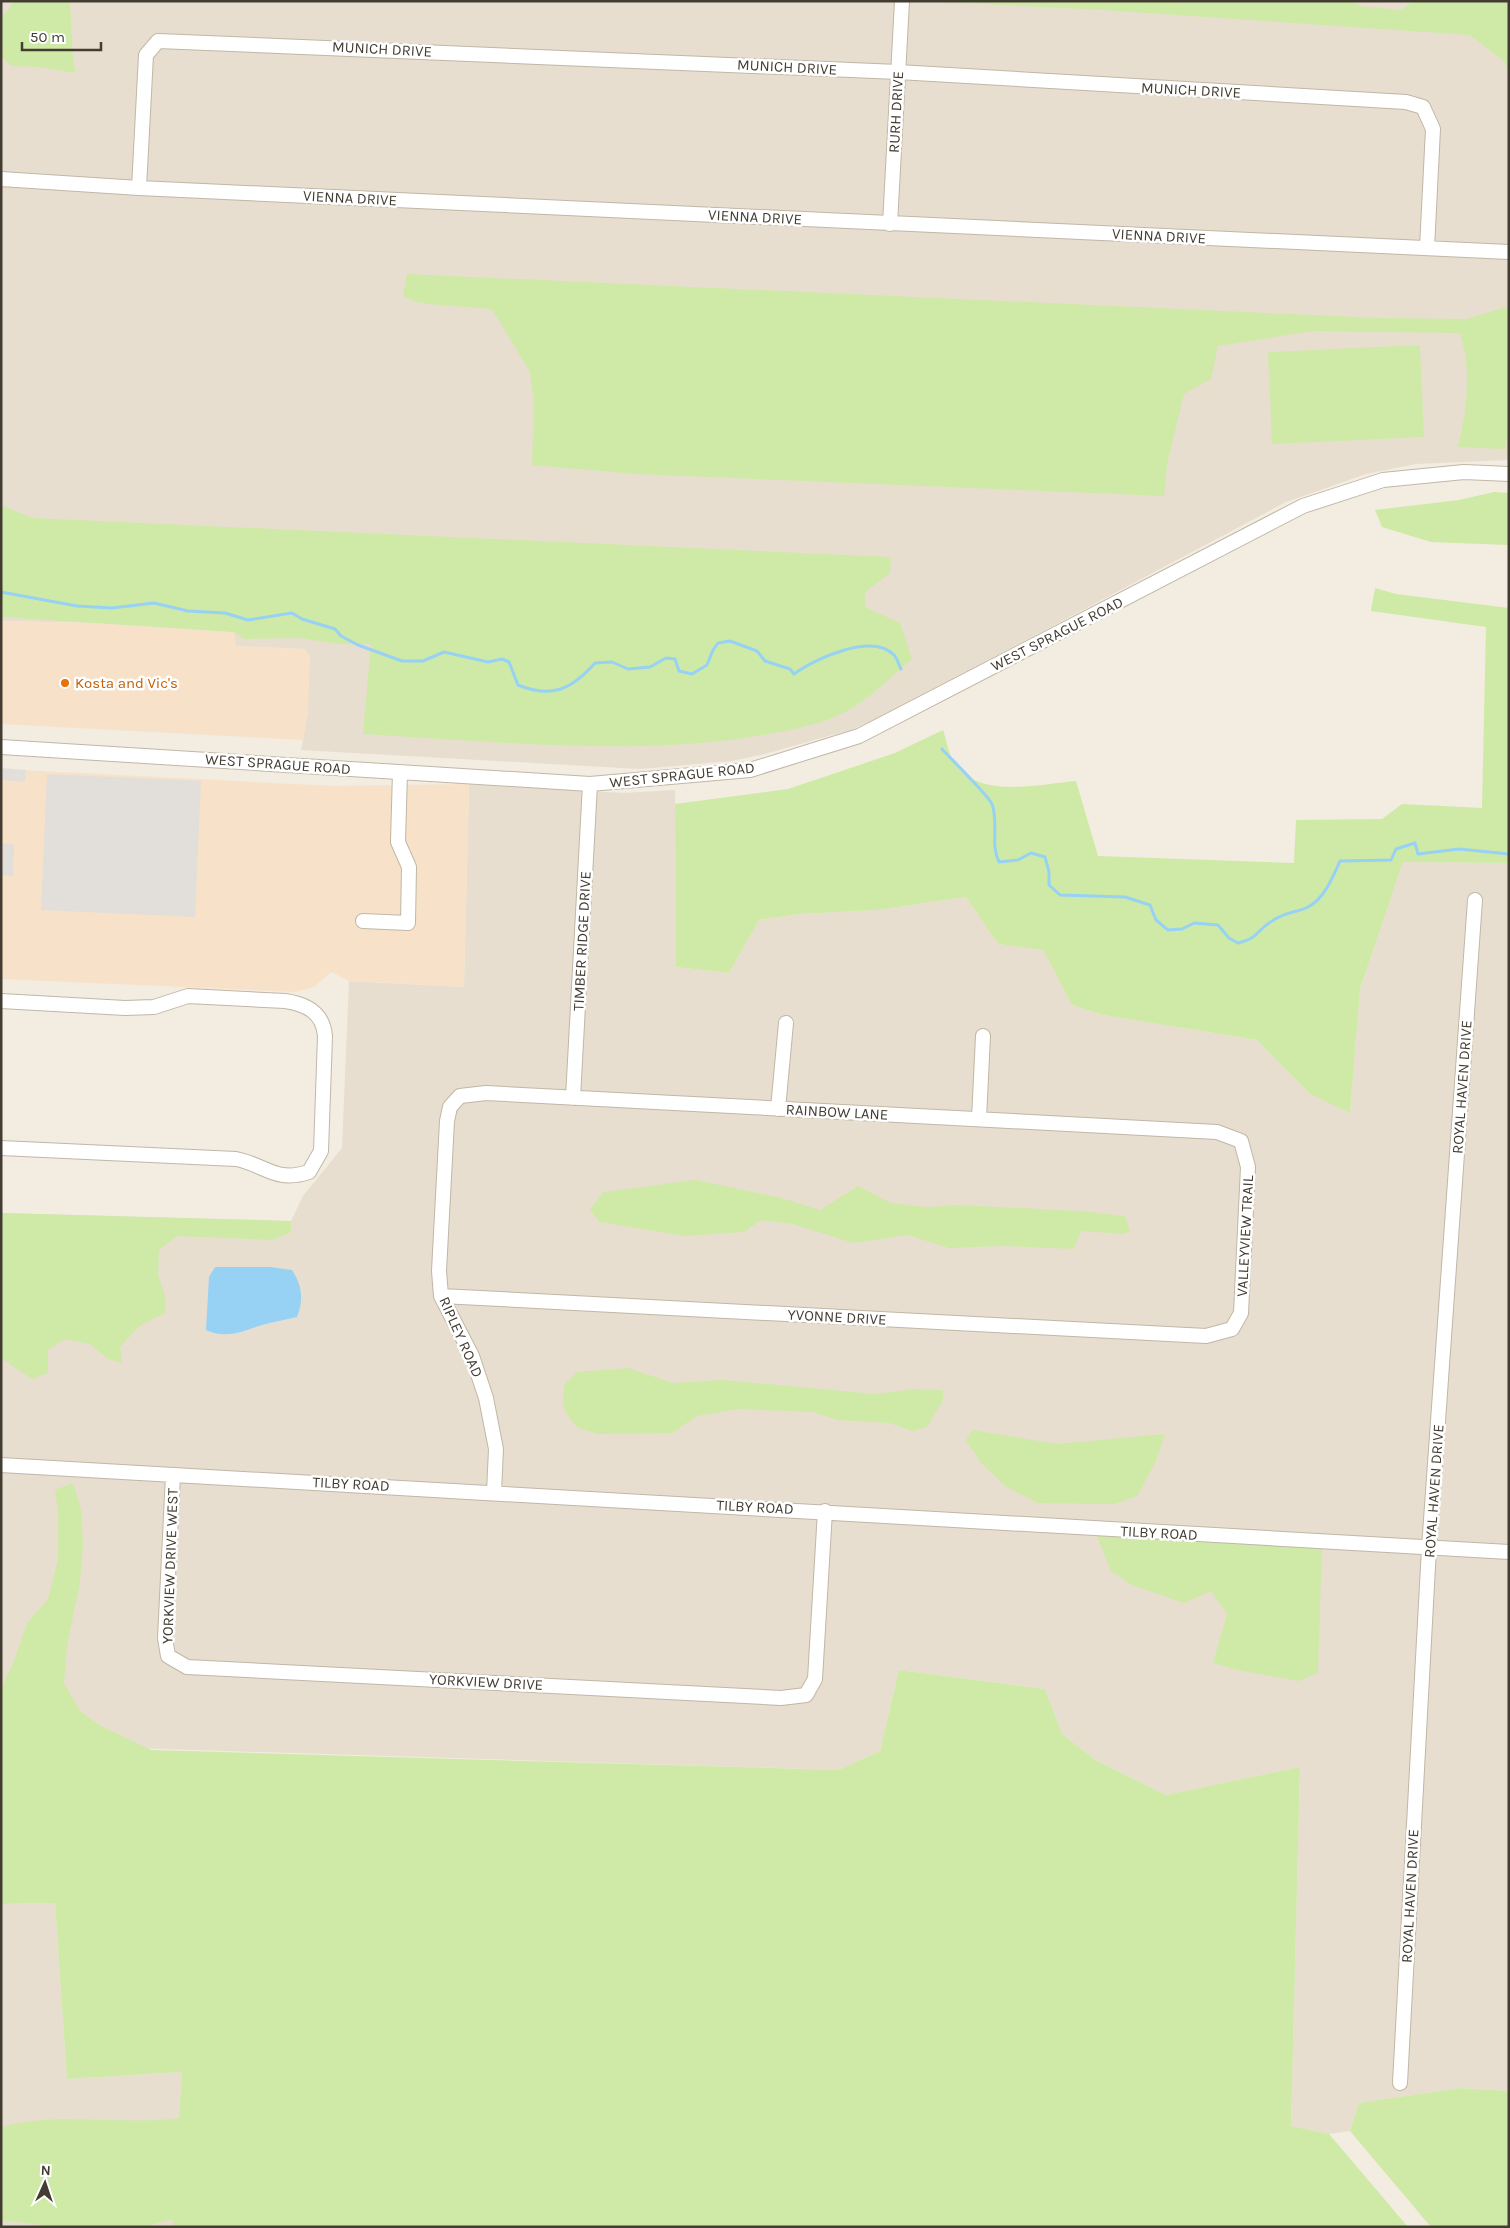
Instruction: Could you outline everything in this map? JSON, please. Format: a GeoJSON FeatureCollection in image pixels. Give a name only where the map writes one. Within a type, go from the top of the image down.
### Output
{"type":"FeatureCollection","features":[{"type":"Feature","properties":{"kind":"street","name":"RURH DRIVE"},"geometry":{"type":"LineString","coordinates":[[890,224],[902,1]]}},
{"type":"Feature","properties":{"kind":"street","name":"MUNICH DRIVE"},"geometry":{"type":"LineString","coordinates":[[139,188],[146,54],[158,41],[898,72],[1406,102],[1423,107],[1433,129],[1427,248]]}},
{"type":"Feature","properties":{"kind":"street","name":"VIENNA DRIVE"},"geometry":{"type":"LineString","coordinates":[[1,179],[139,188],[1509,252]]}},
{"type":"Feature","properties":{"kind":"street","name":"WEST SPRAGUE ROAD"},"geometry":{"type":"LineString","coordinates":[[1,747],[590,784],[750,770],[859,736],[1303,506],[1383,480],[1464,472],[1509,474]]}},
{"type":"Feature","properties":{"kind":"street"},"geometry":{"type":"LineString","coordinates":[[363,921],[408,924],[409,867],[398,842],[400,772]]}},
{"type":"Feature","properties":{"kind":"street","name":"TIMBER RIDGE DRIVE"},"geometry":{"type":"LineString","coordinates":[[573,1098],[590,784]]}},
{"type":"Feature","properties":{"kind":"street","name":"ROYAL HAVEN DRIVE"},"geometry":{"type":"LineString","coordinates":[[1400,2083],[1430,1548],[1475,900]]}},
{"type":"Feature","properties":{"kind":"street"},"geometry":{"type":"LineString","coordinates":[[1,1001],[126,1008],[154,1007],[188,996],[285,1001],[299,1003],[319,1016],[324,1026],[325,1036],[321,1151],[309,1172],[296,1176],[272,1174],[247,1161],[236,1159],[1,1148]]}},
{"type":"Feature","properties":{"kind":"street"},"geometry":{"type":"LineString","coordinates":[[778,1109],[786,1023]]}},
{"type":"Feature","properties":{"kind":"street"},"geometry":{"type":"LineString","coordinates":[[979,1119],[984,1036]]}},
{"type":"Feature","properties":{"kind":"street","name":"RAINBOW LANE"},"geometry":{"type":"LineString","coordinates":[[447,1121],[450,1108],[460,1096],[486,1094],[1217,1132],[1241,1141]]}},
{"type":"Feature","properties":{"kind":"street","name":"RIPLEY ROAD"},"geometry":{"type":"LineString","coordinates":[[447,1121],[439,1271],[441,1296],[472,1356],[486,1398],[496,1449],[494,1492]]}},
{"type":"Feature","properties":{"kind":"street","name":"VALLEYVIEW TRAIL"},"geometry":{"type":"LineString","coordinates":[[1232,1329],[1241,1313],[1248,1167],[1241,1141]]}},
{"type":"Feature","properties":{"kind":"street","name":"YVONNE DRIVE"},"geometry":{"type":"LineString","coordinates":[[441,1296],[1206,1336],[1232,1329]]}},
{"type":"Feature","properties":{"kind":"street","name":"TILBY ROAD"},"geometry":{"type":"LineString","coordinates":[[1,1465],[825,1511],[1509,1552]]}},
{"type":"Feature","properties":{"kind":"street","name":"YORKVIEW DRIVE WEST"},"geometry":{"type":"LineString","coordinates":[[168,1656],[165,1638],[173,1475]]}},
{"type":"Feature","properties":{"kind":"street","name":"YORKVIEW DRIVE"},"geometry":{"type":"LineString","coordinates":[[168,1656],[187,1667],[781,1698],[806,1695],[815,1679],[825,1511]]}},
{"type":"Feature","properties":{"kind":"shaded area"},"geometry":{"type":"Polygon","coordinates":[[[1,1],[1509,1],[1509,460],[1416,464],[1366,474],[1286,502],[889,713],[853,729],[765,754],[731,761],[640,769],[301,750],[308,712],[304,649],[235,646],[234,632],[98,623],[1,621],[1,1]]]}},
{"type":"Feature","properties":{"kind":"shaded area"},"geometry":{"type":"Polygon","coordinates":[[[1,621],[98,623],[234,632],[236,646],[304,649],[310,656],[308,712],[303,740],[1,724],[1,621]]]}},
{"type":"Feature","properties":{"kind":"shaded area"},"geometry":{"type":"Polygon","coordinates":[[[1,768],[26,770],[25,782],[1,780],[1,768]]]}},
{"type":"Feature","properties":{"kind":"shaded area"},"geometry":{"type":"Polygon","coordinates":[[[1,769],[333,786],[469,784],[464,987],[349,981],[331,972],[314,987],[295,992],[1,979],[1,769]]]}},
{"type":"Feature","properties":{"kind":"shaded area"},"geometry":{"type":"Polygon","coordinates":[[[47,774],[201,781],[195,917],[41,910],[47,774]]]}},
{"type":"Feature","properties":{"kind":"shaded area"},"geometry":{"type":"Polygon","coordinates":[[[469,784],[623,793],[675,790],[676,967],[729,973],[759,920],[800,914],[877,910],[966,897],[998,944],[1043,950],[1072,1005],[1103,1015],[1257,1040],[1310,1094],[1350,1112],[1360,989],[1403,862],[1509,863],[1509,2091],[1460,2088],[1359,2103],[1350,2131],[1329,2134],[1291,2126],[1300,1767],[1166,1795],[1097,1761],[1062,1734],[1045,1689],[899,1670],[880,1751],[839,1770],[1,1744],[1,1213],[291,1221],[303,1196],[342,1148],[349,981],[464,987],[469,784]]]}},
{"type":"Feature","properties":{"kind":"shaded area"},"geometry":{"type":"Polygon","coordinates":[[[1,843],[14,844],[13,876],[1,875],[1,843]]]}},
{"type":"Feature","properties":{"kind":"shaded area"},"geometry":{"type":"Polygon","coordinates":[[[55,1903],[67,2079],[182,2072],[173,2227],[1,2227],[1,1904],[55,1903]]]}},
{"type":"Feature","properties":{"kind":"green space"},"geometry":{"type":"Polygon","coordinates":[[[15,1],[70,1],[73,60],[76,73],[39,67],[11,66],[1,56],[1,18],[15,1]]]}},
{"type":"Feature","properties":{"kind":"green space"},"geometry":{"type":"Polygon","coordinates":[[[919,1],[1353,1],[1360,6],[1401,10],[1413,1],[1509,1],[1509,76],[1505,62],[1470,35],[1103,10],[919,1]]]}},
{"type":"Feature","properties":{"kind":"green space"},"geometry":{"type":"Polygon","coordinates":[[[407,274],[1378,318],[1467,319],[1509,306],[1509,441],[1505,441],[1505,449],[1458,447],[1467,390],[1466,362],[1460,333],[1312,331],[1218,346],[1211,379],[1184,394],[1167,464],[1164,496],[637,474],[532,465],[534,403],[530,372],[492,309],[416,302],[403,296],[407,274]]]}},
{"type":"Feature","properties":{"kind":"green space"},"geometry":{"type":"Polygon","coordinates":[[[1420,345],[1424,437],[1272,444],[1268,352],[1420,345]]]}},
{"type":"Feature","properties":{"kind":"green space"},"geometry":{"type":"Polygon","coordinates":[[[1494,492],[1509,493],[1509,545],[1431,542],[1382,527],[1375,510],[1459,500],[1494,492]]]}},
{"type":"Feature","properties":{"kind":"green space"},"geometry":{"type":"Polygon","coordinates":[[[1,505],[32,518],[891,557],[890,573],[865,592],[865,607],[900,623],[912,659],[866,698],[837,716],[800,728],[737,739],[690,744],[597,746],[504,743],[363,734],[371,644],[339,644],[299,638],[244,639],[234,632],[1,617],[1,505]]]}},
{"type":"Feature","properties":{"kind":"green space"},"geometry":{"type":"Polygon","coordinates":[[[1375,588],[1396,594],[1509,608],[1509,863],[1403,862],[1360,989],[1350,1113],[1310,1094],[1257,1040],[1103,1015],[1072,1005],[1043,950],[998,944],[966,897],[877,910],[800,914],[759,920],[729,973],[676,967],[675,804],[788,789],[895,753],[943,730],[952,759],[962,772],[975,781],[1008,787],[1076,781],[1098,856],[1294,863],[1296,820],[1382,819],[1402,804],[1482,808],[1486,627],[1371,611],[1375,588]]]}},
{"type":"Feature","properties":{"kind":"green space"},"geometry":{"type":"Polygon","coordinates":[[[695,1180],[778,1197],[820,1210],[858,1186],[891,1203],[926,1207],[958,1205],[1081,1211],[1125,1216],[1130,1231],[1124,1234],[1081,1231],[1074,1249],[1004,1246],[949,1248],[908,1235],[853,1243],[793,1224],[761,1220],[744,1232],[684,1236],[599,1222],[590,1210],[603,1192],[695,1180]]]}},
{"type":"Feature","properties":{"kind":"green space"},"geometry":{"type":"Polygon","coordinates":[[[1,1213],[291,1221],[291,1232],[273,1240],[177,1236],[159,1250],[158,1274],[165,1296],[165,1313],[139,1326],[120,1347],[122,1363],[108,1359],[90,1344],[65,1339],[48,1350],[48,1373],[32,1379],[1,1358],[1,1213]]]}},
{"type":"Feature","properties":{"kind":"green space"},"geometry":{"type":"Polygon","coordinates":[[[628,1368],[673,1383],[723,1380],[875,1394],[915,1389],[943,1390],[943,1400],[927,1427],[912,1431],[890,1423],[838,1420],[813,1412],[738,1409],[697,1416],[672,1433],[599,1434],[578,1428],[570,1419],[563,1406],[564,1385],[577,1372],[628,1368]]]}},
{"type":"Feature","properties":{"kind":"green space"},"geometry":{"type":"Polygon","coordinates":[[[973,1430],[1057,1444],[1165,1434],[1155,1463],[1137,1496],[1114,1504],[1038,1503],[1005,1486],[981,1463],[966,1440],[973,1430]]]}},
{"type":"Feature","properties":{"kind":"green space"},"geometry":{"type":"Polygon","coordinates":[[[73,1483],[81,1509],[83,1544],[80,1583],[67,1645],[64,1683],[80,1711],[101,1726],[151,1750],[839,1770],[880,1751],[899,1670],[1045,1689],[1062,1734],[1097,1761],[1166,1795],[1300,1767],[1291,2126],[1329,2134],[1408,2227],[173,2227],[173,2219],[142,2227],[57,2227],[1,2220],[1,2127],[45,2120],[135,2121],[179,2118],[182,2072],[67,2079],[55,1903],[1,1904],[1,1689],[14,1661],[27,1623],[48,1599],[58,1560],[58,1512],[55,1490],[73,1483]]]}},
{"type":"Feature","properties":{"kind":"green space"},"geometry":{"type":"Polygon","coordinates":[[[1097,1536],[1322,1547],[1318,1673],[1298,1681],[1238,1670],[1213,1663],[1227,1614],[1211,1591],[1184,1603],[1132,1585],[1111,1571],[1097,1536]]]}},
{"type":"Feature","properties":{"kind":"green space"},"geometry":{"type":"Polygon","coordinates":[[[1460,2088],[1509,2091],[1509,2227],[1431,2227],[1350,2131],[1359,2103],[1460,2088]]]}},
{"type":"Feature","properties":{"kind":"water"},"geometry":{"type":"Polygon","coordinates":[[[215,1267],[270,1267],[292,1270],[298,1281],[301,1293],[301,1305],[297,1317],[268,1323],[233,1334],[213,1333],[206,1330],[209,1277],[215,1267]]]}},
{"type":"Feature","properties":{"kind":"waterway"},"geometry":{"type":"LineString","coordinates":[[1,592],[77,606],[112,608],[154,603],[188,611],[225,613],[248,620],[292,613],[302,619],[335,629],[341,636],[358,645],[402,661],[423,661],[444,652],[488,662],[502,659],[509,662],[518,685],[541,691],[561,689],[569,685],[595,663],[612,662],[628,669],[650,667],[666,658],[675,659],[679,671],[692,674],[707,665],[718,643],[730,641],[757,651],[765,661],[790,669],[794,674],[829,655],[858,647],[872,646],[884,649],[894,655],[901,669]]}},
{"type":"Feature","properties":{"kind":"waterway"},"geometry":{"type":"LineString","coordinates":[[942,749],[977,785],[992,804],[995,819],[995,848],[999,862],[1018,860],[1031,853],[1045,857],[1049,872],[1049,885],[1060,895],[1125,897],[1150,905],[1156,920],[1168,930],[1182,929],[1194,923],[1218,925],[1229,938],[1238,943],[1251,938],[1277,918],[1304,909],[1319,899],[1340,861],[1391,860],[1396,849],[1415,843],[1418,854],[1459,849],[1509,854]]}},
{"type":"Feature","properties":{"kind":"place","name":"Kosta and Vic's"},"geometry":{"type":"Point","coordinates":[65,683]}}]}
